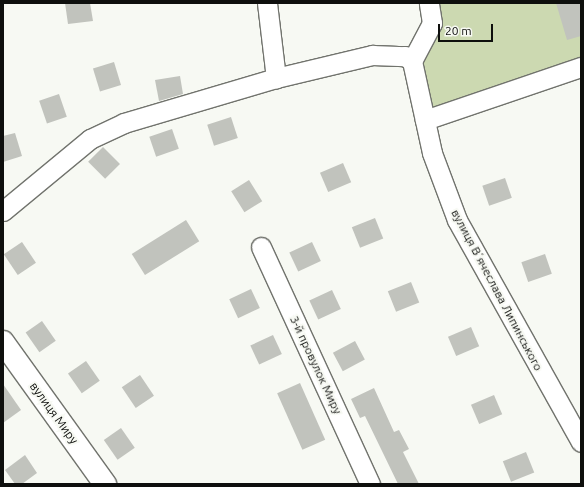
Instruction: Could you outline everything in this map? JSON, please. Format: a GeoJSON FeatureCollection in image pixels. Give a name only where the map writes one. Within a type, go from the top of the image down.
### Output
{"type":"FeatureCollection","features":[{"type":"Feature","properties":{"kind":"street"},"geometry":{"type":"LineString","coordinates":[[267,3],[276,78]]}},
{"type":"Feature","properties":{"kind":"street"},"geometry":{"type":"LineString","coordinates":[[3,211],[90,139],[124,122],[276,78],[372,55],[405,56],[412,61],[432,23],[429,3]]}},
{"type":"Feature","properties":{"kind":"street","name":"вулиця Вʼячеслава Липинського"},"geometry":{"type":"LineString","coordinates":[[412,61],[432,153],[457,220],[581,442]]}},
{"type":"Feature","properties":{"kind":"street"},"geometry":{"type":"LineString","coordinates":[[425,120],[581,67]]}},
{"type":"Feature","properties":{"kind":"street","name":"3-й провулок Миру"},"geometry":{"type":"LineString","coordinates":[[261,247],[370,484]]}},
{"type":"Feature","properties":{"kind":"street","name":"вулиця Миру"},"geometry":{"type":"LineString","coordinates":[[3,342],[105,484]]}},
{"type":"Feature","properties":{"kind":"green space"},"geometry":{"type":"Polygon","coordinates":[[[429,3],[581,3],[581,67],[425,120],[412,61],[429,3]]]}},
{"type":"Feature","properties":{"kind":"building"},"geometry":{"type":"Polygon","coordinates":[[[65,3],[90,3],[93,21],[68,24],[65,3]]]}},
{"type":"Feature","properties":{"kind":"building"},"geometry":{"type":"Polygon","coordinates":[[[556,3],[581,3],[581,36],[567,40],[556,3]]]}},
{"type":"Feature","properties":{"kind":"building"},"geometry":{"type":"Polygon","coordinates":[[[114,62],[121,85],[100,91],[93,68],[114,62]]]}},
{"type":"Feature","properties":{"kind":"building"},"geometry":{"type":"Polygon","coordinates":[[[180,76],[183,94],[159,101],[155,80],[180,76]]]}},
{"type":"Feature","properties":{"kind":"building"},"geometry":{"type":"Polygon","coordinates":[[[59,94],[67,117],[47,124],[39,101],[59,94]]]}},
{"type":"Feature","properties":{"kind":"building"},"geometry":{"type":"Polygon","coordinates":[[[231,117],[238,138],[214,146],[207,125],[231,117]]]}},
{"type":"Feature","properties":{"kind":"building"},"geometry":{"type":"Polygon","coordinates":[[[172,129],[179,149],[156,157],[149,137],[172,129]]]}},
{"type":"Feature","properties":{"kind":"building"},"geometry":{"type":"Polygon","coordinates":[[[15,133],[22,156],[3,162],[3,136],[15,133]]]}},
{"type":"Feature","properties":{"kind":"building"},"geometry":{"type":"Polygon","coordinates":[[[103,147],[120,164],[105,179],[88,162],[103,147]]]}},
{"type":"Feature","properties":{"kind":"building"},"geometry":{"type":"Polygon","coordinates":[[[343,163],[351,182],[328,192],[320,173],[343,163]]]}},
{"type":"Feature","properties":{"kind":"building"},"geometry":{"type":"Polygon","coordinates":[[[505,178],[512,198],[489,206],[482,186],[505,178]]]}},
{"type":"Feature","properties":{"kind":"building"},"geometry":{"type":"Polygon","coordinates":[[[249,180],[262,201],[244,212],[231,191],[249,180]]]}},
{"type":"Feature","properties":{"kind":"building"},"geometry":{"type":"Polygon","coordinates":[[[375,218],[383,238],[360,248],[352,227],[375,218]]]}},
{"type":"Feature","properties":{"kind":"building"},"geometry":{"type":"Polygon","coordinates":[[[186,220],[199,241],[145,275],[132,254],[186,220]]]}},
{"type":"Feature","properties":{"kind":"building"},"geometry":{"type":"Polygon","coordinates":[[[22,242],[36,263],[18,275],[4,254],[22,242]]]}},
{"type":"Feature","properties":{"kind":"building"},"geometry":{"type":"Polygon","coordinates":[[[312,242],[321,261],[298,272],[289,253],[312,242]]]}},
{"type":"Feature","properties":{"kind":"building"},"geometry":{"type":"Polygon","coordinates":[[[545,254],[552,274],[528,282],[521,262],[545,254]]]}},
{"type":"Feature","properties":{"kind":"building"},"geometry":{"type":"Polygon","coordinates":[[[411,282],[419,302],[396,312],[388,291],[411,282]]]}},
{"type":"Feature","properties":{"kind":"building"},"geometry":{"type":"Polygon","coordinates":[[[251,289],[260,308],[238,318],[229,299],[251,289]]]}},
{"type":"Feature","properties":{"kind":"building"},"geometry":{"type":"Polygon","coordinates":[[[332,290],[341,309],[318,320],[309,301],[332,290]]]}},
{"type":"Feature","properties":{"kind":"building"},"geometry":{"type":"Polygon","coordinates":[[[42,321],[56,341],[39,352],[26,332],[42,321]]]}},
{"type":"Feature","properties":{"kind":"building"},"geometry":{"type":"Polygon","coordinates":[[[471,327],[479,346],[456,356],[448,337],[471,327]]]}},
{"type":"Feature","properties":{"kind":"building"},"geometry":{"type":"Polygon","coordinates":[[[273,335],[282,354],[259,365],[250,346],[273,335]]]}},
{"type":"Feature","properties":{"kind":"building"},"geometry":{"type":"Polygon","coordinates":[[[355,341],[365,360],[343,371],[333,353],[355,341]]]}},
{"type":"Feature","properties":{"kind":"building"},"geometry":{"type":"Polygon","coordinates":[[[86,361],[100,381],[82,393],[68,374],[86,361]]]}},
{"type":"Feature","properties":{"kind":"building"},"geometry":{"type":"Polygon","coordinates":[[[140,375],[154,396],[136,408],[122,387],[140,375]]]}},
{"type":"Feature","properties":{"kind":"building"},"geometry":{"type":"Polygon","coordinates":[[[300,383],[325,440],[302,450],[277,393],[300,383]]]}},
{"type":"Feature","properties":{"kind":"building"},"geometry":{"type":"Polygon","coordinates":[[[3,384],[21,410],[3,423],[3,384]]]}},
{"type":"Feature","properties":{"kind":"building"},"geometry":{"type":"Polygon","coordinates":[[[374,388],[394,432],[399,430],[409,449],[403,452],[419,484],[398,484],[365,416],[360,418],[351,399],[374,388]]]}},
{"type":"Feature","properties":{"kind":"building"},"geometry":{"type":"Polygon","coordinates":[[[494,395],[502,414],[479,424],[471,405],[494,395]]]}},
{"type":"Feature","properties":{"kind":"building"},"geometry":{"type":"Polygon","coordinates":[[[121,428],[135,448],[118,460],[104,440],[121,428]]]}},
{"type":"Feature","properties":{"kind":"building"},"geometry":{"type":"Polygon","coordinates":[[[526,452],[534,472],[511,482],[503,461],[526,452]]]}},
{"type":"Feature","properties":{"kind":"building"},"geometry":{"type":"Polygon","coordinates":[[[25,455],[37,473],[22,484],[15,484],[5,470],[25,455]]]}}]}
